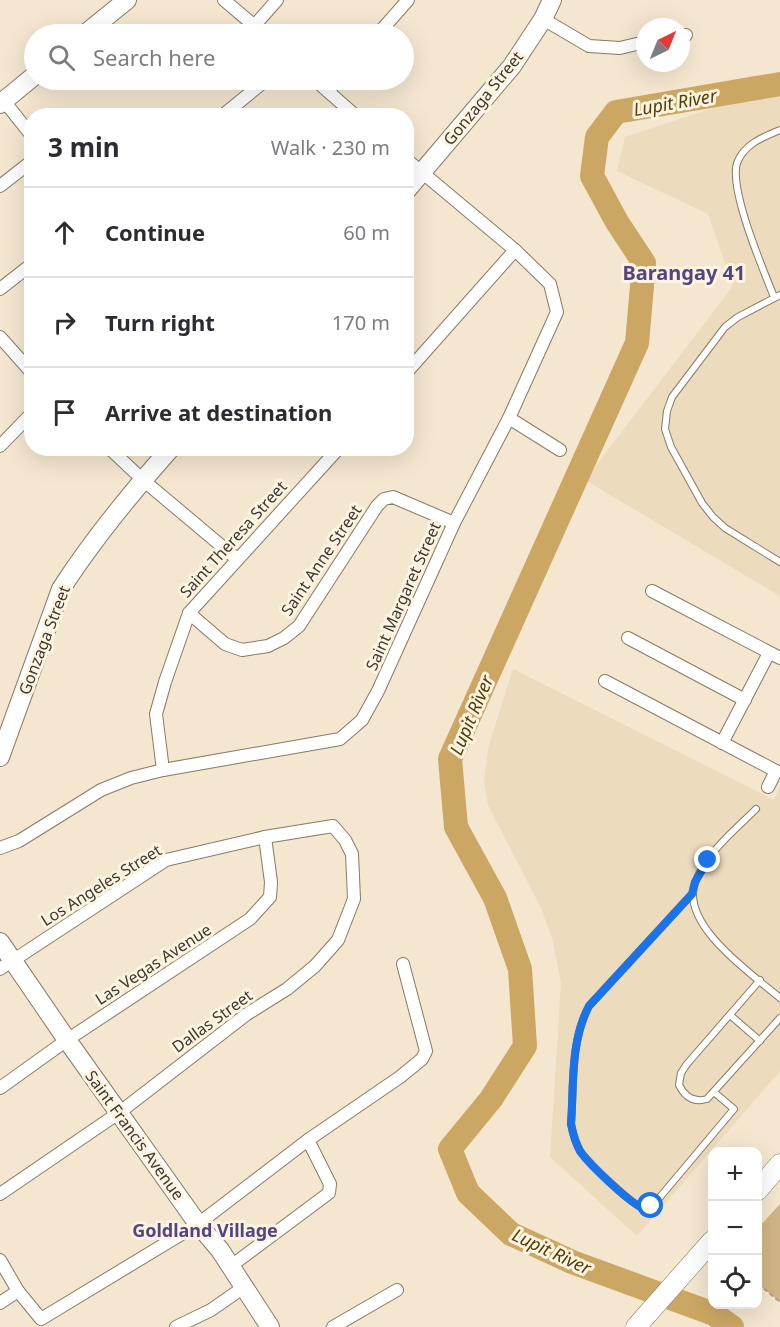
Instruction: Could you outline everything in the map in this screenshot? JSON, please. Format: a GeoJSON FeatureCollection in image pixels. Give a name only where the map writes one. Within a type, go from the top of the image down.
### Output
{"type":"FeatureCollection","features":[{"type":"Feature","properties":{"kind":"main road"},"geometry":{"type":"LineString","coordinates":[[762,1185],[780,1164]]}},
{"type":"Feature","properties":{"kind":"main road"},"geometry":{"type":"LineString","coordinates":[[636,1327],[707,1247]]}},
{"type":"Feature","properties":{"kind":"street"},"geometry":{"type":"LineString","coordinates":[[97,24],[127,0]]}},
{"type":"Feature","properties":{"kind":"street"},"geometry":{"type":"LineString","coordinates":[[224,0],[252,24]]}},
{"type":"Feature","properties":{"kind":"street"},"geometry":{"type":"LineString","coordinates":[[263,24],[277,0]]}},
{"type":"Feature","properties":{"kind":"street"},"geometry":{"type":"LineString","coordinates":[[387,24],[408,0]]}},
{"type":"Feature","properties":{"kind":"street","name":"Gonzaga Street"},"geometry":{"type":"LineString","coordinates":[[414,183],[512,66],[552,0]]}},
{"type":"Feature","properties":{"kind":"street"},"geometry":{"type":"LineString","coordinates":[[543,18],[589,46],[620,48],[636,44]]}},
{"type":"Feature","properties":{"kind":"street"},"geometry":{"type":"LineString","coordinates":[[24,84],[2,102],[24,127]]}},
{"type":"Feature","properties":{"kind":"street"},"geometry":{"type":"LineString","coordinates":[[232,108],[254,90]]}},
{"type":"Feature","properties":{"kind":"street"},"geometry":{"type":"LineString","coordinates":[[328,91],[347,108]]}},
{"type":"Feature","properties":{"kind":"street","name":"Saint Margaret Street"},"geometry":{"type":"LineString","coordinates":[[0,848],[19,841],[101,790],[131,778],[163,770],[340,739],[362,720],[378,691],[454,523],[509,418],[557,312],[550,284],[515,250],[414,165]]}},
{"type":"Feature","properties":{"kind":"street"},"geometry":{"type":"LineString","coordinates":[[0,186],[24,167]]}},
{"type":"Feature","properties":{"kind":"street"},"geometry":{"type":"LineString","coordinates":[[414,364],[515,250]]}},
{"type":"Feature","properties":{"kind":"street"},"geometry":{"type":"LineString","coordinates":[[0,289],[24,270]]}},
{"type":"Feature","properties":{"kind":"street"},"geometry":{"type":"LineString","coordinates":[[0,337],[24,364]]}},
{"type":"Feature","properties":{"kind":"street"},"geometry":{"type":"LineString","coordinates":[[509,418],[560,450]]}},
{"type":"Feature","properties":{"kind":"street"},"geometry":{"type":"LineString","coordinates":[[0,446],[24,421]]}},
{"type":"Feature","properties":{"kind":"street"},"geometry":{"type":"LineString","coordinates":[[118,456],[237,559]]}},
{"type":"Feature","properties":{"kind":"street","name":"Gonzaga Street"},"geometry":{"type":"LineString","coordinates":[[0,757],[61,589],[77,564],[164,456]]}},
{"type":"Feature","properties":{"kind":"street","name":"Saint Theresa Street"},"geometry":{"type":"LineString","coordinates":[[163,770],[156,714],[189,613],[332,456]]}},
{"type":"Feature","properties":{"kind":"street","name":"Saint Anne Street"},"geometry":{"type":"LineString","coordinates":[[189,613],[225,644],[242,650],[268,646],[299,626],[377,506],[384,499],[393,497],[454,523]]}},
{"type":"Feature","properties":{"kind":"street"},"geometry":{"type":"LineString","coordinates":[[652,591],[775,656],[745,700],[722,742]]}},
{"type":"Feature","properties":{"kind":"street"},"geometry":{"type":"LineString","coordinates":[[628,638],[745,700]]}},
{"type":"Feature","properties":{"kind":"street"},"geometry":{"type":"LineString","coordinates":[[605,681],[776,771],[768,787]]}},
{"type":"Feature","properties":{"kind":"street","name":"Los Angeles Street"},"geometry":{"type":"LineString","coordinates":[[7,964],[166,860],[265,837],[333,826]]}},
{"type":"Feature","properties":{"kind":"street","name":"Dallas Street"},"geometry":{"type":"LineString","coordinates":[[0,1194],[120,1112],[247,1014],[287,989],[315,966],[338,940],[354,899],[352,854],[345,840],[333,826]]}},
{"type":"Feature","properties":{"kind":"street","name":"Las Vegas Avenue"},"geometry":{"type":"LineString","coordinates":[[0,1088],[67,1040],[250,919],[270,897],[271,882],[265,837]]}},
{"type":"Feature","properties":{"kind":"street","name":"Saint Francis Avenue"},"geometry":{"type":"LineString","coordinates":[[0,942],[7,964],[120,1112],[198,1224],[231,1266],[270,1327]]}},
{"type":"Feature","properties":{"kind":"street"},"geometry":{"type":"LineString","coordinates":[[0,1260],[18,1291],[41,1319],[198,1224],[308,1140],[400,1077],[422,1059],[426,1050],[403,964]]}},
{"type":"Feature","properties":{"kind":"street"},"geometry":{"type":"LineString","coordinates":[[231,1266],[329,1193],[330,1184],[308,1140]]}},
{"type":"Feature","properties":{"kind":"street"},"geometry":{"type":"LineString","coordinates":[[176,1327],[211,1310],[244,1287]]}},
{"type":"Feature","properties":{"kind":"street"},"geometry":{"type":"LineString","coordinates":[[333,1327],[397,1290]]}},
{"type":"Feature","properties":{"kind":"street"},"geometry":{"type":"LineString","coordinates":[[0,1303],[18,1291]]}},
{"type":"Feature","properties":{"kind":"lane"},"geometry":{"type":"LineString","coordinates":[[780,130],[757,140],[746,149],[737,164],[737,182],[743,213],[777,296],[738,317],[725,327],[672,397],[666,411],[665,429],[676,456],[702,503],[713,517],[725,528],[780,562]]}},
{"type":"Feature","properties":{"kind":"lane"},"geometry":{"type":"LineString","coordinates":[[756,808],[708,860],[695,882],[692,894],[693,907],[713,940],[780,998]]}},
{"type":"Feature","properties":{"kind":"lane"},"geometry":{"type":"LineString","coordinates":[[692,894],[589,1006],[582,1018],[576,1042],[571,1124],[574,1137],[592,1165],[636,1206],[646,1209],[655,1203],[734,1109],[715,1093]]}},
{"type":"Feature","properties":{"kind":"lane"},"geometry":{"type":"LineString","coordinates":[[760,980],[687,1064],[681,1073],[679,1085],[683,1093],[699,1101],[715,1093],[780,1018]]}},
{"type":"Feature","properties":{"kind":"lane"},"geometry":{"type":"LineString","coordinates":[[730,1015],[760,1041]]}},
{"type":"Feature","properties":{"kind":"path"},"geometry":{"type":"LineString","coordinates":[[762,1287],[780,1302]]}},
{"type":"Feature","properties":{"kind":"shaded area"},"geometry":{"type":"Polygon","coordinates":[[[780,91],[780,596],[585,480],[733,286],[708,214],[617,171],[625,137],[719,106],[780,91]]]}},
{"type":"Feature","properties":{"kind":"shaded area"},"geometry":{"type":"Polygon","coordinates":[[[513,669],[774,800],[780,787],[780,1071],[714,1147],[708,1147],[708,1154],[637,1236],[550,1157],[561,983],[553,941],[541,908],[488,805],[484,780],[489,745],[513,669]]]}},
{"type":"Feature","properties":{"kind":"shaded area"},"geometry":{"type":"Polygon","coordinates":[[[780,1204],[780,1302],[762,1287],[762,1224],[780,1204]]]}},
{"type":"Feature","properties":{"kind":"waterway","name":"Lupit River"},"geometry":{"type":"LineString","coordinates":[[732,1327],[714,1314],[572,1262],[511,1234],[468,1193],[450,1149],[491,1099],[525,1046],[520,969],[495,898],[456,827],[450,759],[637,343],[644,263],[617,222],[592,176],[597,137],[616,112],[780,84]]}},
{"type":"Feature","properties":{"kind":"district","name":"Barangay 41"},"geometry":{"type":"Point","coordinates":[684,272]}},
{"type":"Feature","properties":{"kind":"district","name":"Goldland Village"},"geometry":{"type":"Point","coordinates":[205,1230]}},
{"type":"Feature","properties":{"kind":"route"},"geometry":{"type":"LineString","coordinates":[[651,1206],[646,1209],[636,1206],[592,1165],[574,1137],[571,1124],[576,1042],[582,1018],[589,1006],[692,894],[695,882],[708,860]]}}]}
